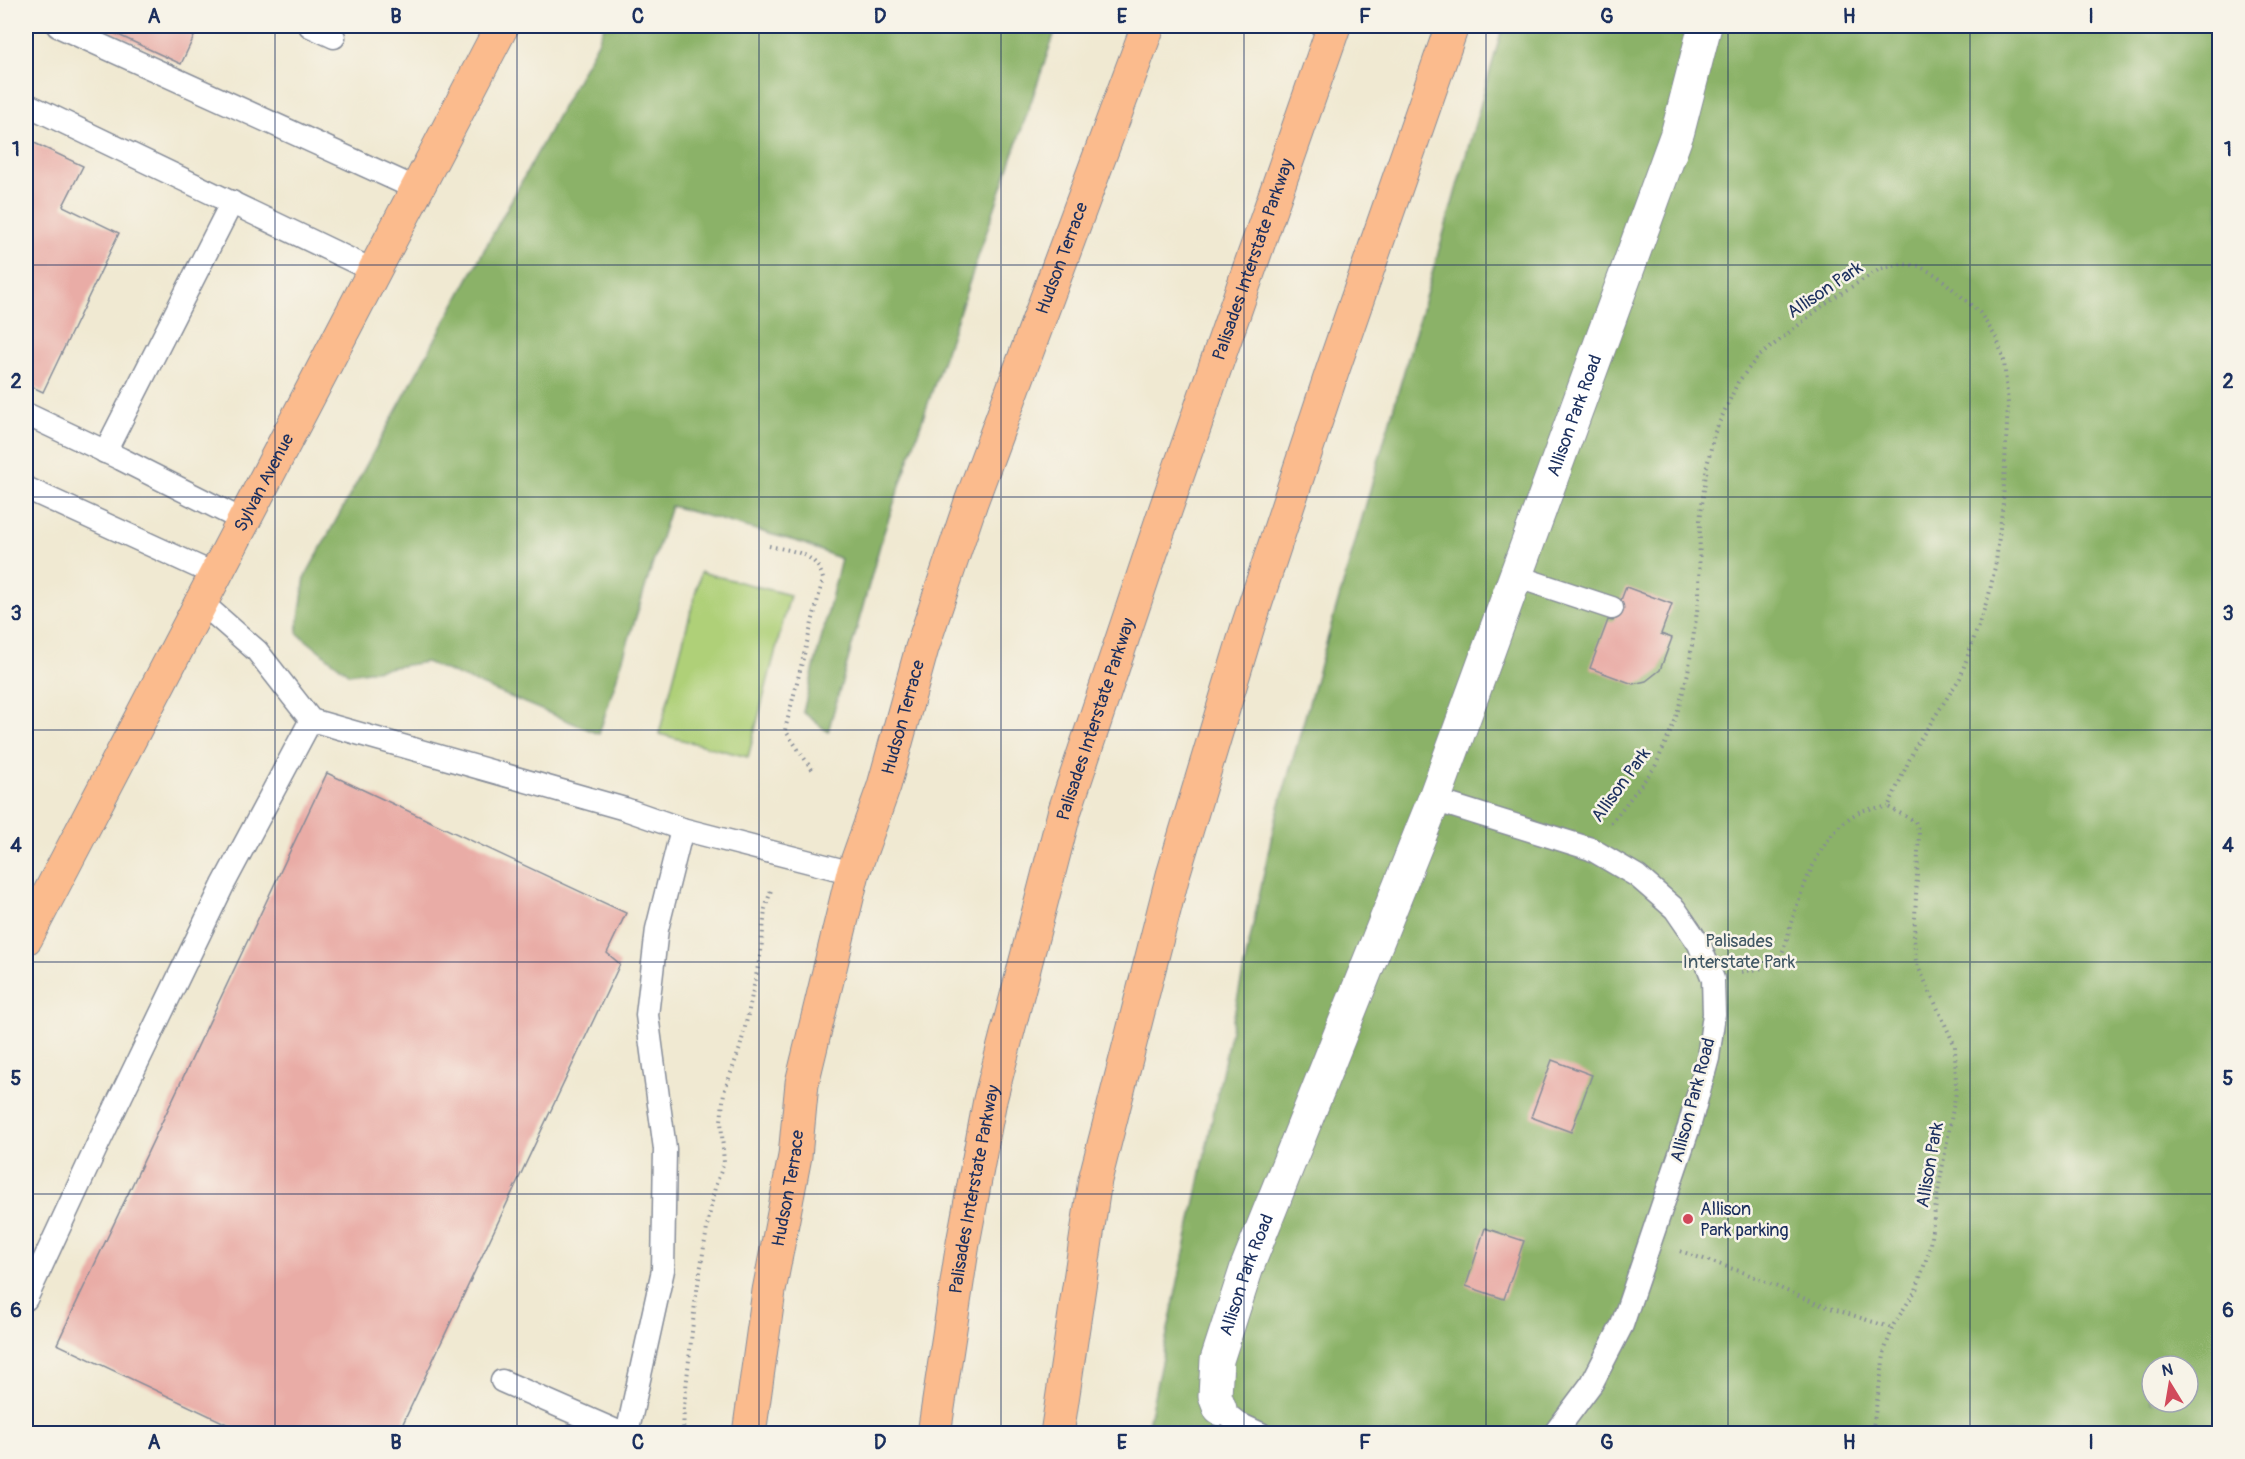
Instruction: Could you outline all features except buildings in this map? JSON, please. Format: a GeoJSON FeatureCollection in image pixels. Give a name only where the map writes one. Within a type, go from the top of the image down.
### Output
{"type":"FeatureCollection","features":[{"type":"Feature","properties":{"kind":"main road","name":"Sylvan Avenue"},"geometry":{"type":"LineString","coordinates":[[30,918],[244,521],[502,26]]}},
{"type":"Feature","properties":{"kind":"main road","name":"Hudson Terrace"},"geometry":{"type":"LineString","coordinates":[[749,1434],[769,1291],[795,1156],[802,1083],[853,873],[884,786],[922,648],[971,502],[1148,26]]}},
{"type":"Feature","properties":{"kind":"main road","name":"Palisades Interstate Parkway"},"geometry":{"type":"LineString","coordinates":[[934,1434],[963,1243],[990,1100],[1065,810],[1174,485],[1334,26]]}},
{"type":"Feature","properties":{"kind":"main road"},"geometry":{"type":"LineString","coordinates":[[1057,1434],[1095,1180],[1173,875],[1248,626],[1324,394],[1452,26]]}},
{"type":"Feature","properties":{"kind":"street","name":"Allison Park Road"},"geometry":{"type":"LineString","coordinates":[[1220,1409],[1215,1396],[1217,1360],[1247,1267],[1434,800],[1678,130],[1705,26]]}},
{"type":"Feature","properties":{"kind":"lane"},"geometry":{"type":"LineString","coordinates":[[58,26],[417,189]]}},
{"type":"Feature","properties":{"kind":"lane"},"geometry":{"type":"LineString","coordinates":[[310,26],[334,37]]}},
{"type":"Feature","properties":{"kind":"lane"},"geometry":{"type":"LineString","coordinates":[[26,104],[374,271]]}},
{"type":"Feature","properties":{"kind":"lane"},"geometry":{"type":"LineString","coordinates":[[105,452],[232,202]]}},
{"type":"Feature","properties":{"kind":"lane"},"geometry":{"type":"LineString","coordinates":[[26,414],[244,521]]}},
{"type":"Feature","properties":{"kind":"lane"},"geometry":{"type":"LineString","coordinates":[[26,488],[208,589],[311,720],[625,809],[682,829],[853,873]]}},
{"type":"Feature","properties":{"kind":"lane"},"geometry":{"type":"LineString","coordinates":[[1515,576],[1612,608]]}},
{"type":"Feature","properties":{"kind":"lane"},"geometry":{"type":"LineString","coordinates":[[26,1299],[96,1146],[218,895],[311,720]]}},
{"type":"Feature","properties":{"kind":"lane","name":"Allison Park Road"},"geometry":{"type":"LineString","coordinates":[[1434,800],[1591,849],[1637,876],[1675,909],[1698,944],[1713,979],[1714,1014],[1708,1058],[1689,1127],[1622,1325],[1592,1383],[1554,1434]]}},
{"type":"Feature","properties":{"kind":"lane"},"geometry":{"type":"LineString","coordinates":[[501,1381],[625,1434],[663,1270],[664,1149],[647,1016],[657,929],[682,829]]}},
{"type":"Feature","properties":{"kind":"lane","name":"Allison Park Road"},"geometry":{"type":"LineString","coordinates":[[1220,1409],[1239,1424],[1261,1434]]}},
{"type":"Feature","properties":{"kind":"path","name":"Allison Park"},"geometry":{"type":"LineString","coordinates":[[1591,849],[1656,767],[1675,721],[1688,673],[1699,598],[1700,520],[1707,466],[1714,434],[1738,382],[1757,358],[1830,300],[1880,269],[1902,264],[1919,266],[1938,276],[1980,313],[1998,339],[2004,361],[2008,404],[2003,503],[1996,562],[1989,595],[1960,678],[1915,747],[1888,807],[1916,821],[1918,832],[1914,938],[1916,962],[1955,1046],[1957,1066],[1956,1092],[1936,1197],[1929,1251],[1916,1290],[1892,1328],[1885,1349],[1872,1434]]}},
{"type":"Feature","properties":{"kind":"path"},"geometry":{"type":"LineString","coordinates":[[769,546],[805,554],[820,568],[823,579],[785,730],[813,771]]}},
{"type":"Feature","properties":{"kind":"path"},"geometry":{"type":"LineString","coordinates":[[1713,979],[1769,966],[1777,961],[1823,847],[1841,826],[1857,813],[1870,808],[1888,807]]}},
{"type":"Feature","properties":{"kind":"path"},"geometry":{"type":"LineString","coordinates":[[683,1434],[695,1303],[715,1187],[724,1163],[721,1121],[724,1092],[740,1048],[747,1018],[761,952],[765,909],[771,890]]}},
{"type":"Feature","properties":{"kind":"path"},"geometry":{"type":"LineString","coordinates":[[1651,1241],[1745,1273],[1815,1303],[1892,1328]]}},
{"type":"Feature","properties":{"kind":"green space"},"geometry":{"type":"Polygon","coordinates":[[[604,26],[1057,26],[882,538],[828,732],[803,712],[841,559],[802,543],[671,506],[599,734],[426,662],[349,674],[297,633],[305,577],[598,42],[604,26]]]}},
{"type":"Feature","properties":{"kind":"green space","name":"Palisades Interstate Park"},"geometry":{"type":"Polygon","coordinates":[[[1503,26],[2219,26],[2219,1433],[1146,1434],[1274,825],[1503,26]]]}},
{"type":"Feature","properties":{"kind":"green space"},"geometry":{"type":"Polygon","coordinates":[[[701,572],[790,595],[748,757],[659,734],[701,572]]]}},
{"type":"Feature","properties":{"kind":"place","name":"Allison Park parking"},"geometry":{"type":"Point","coordinates":[1688,1219]}}]}
